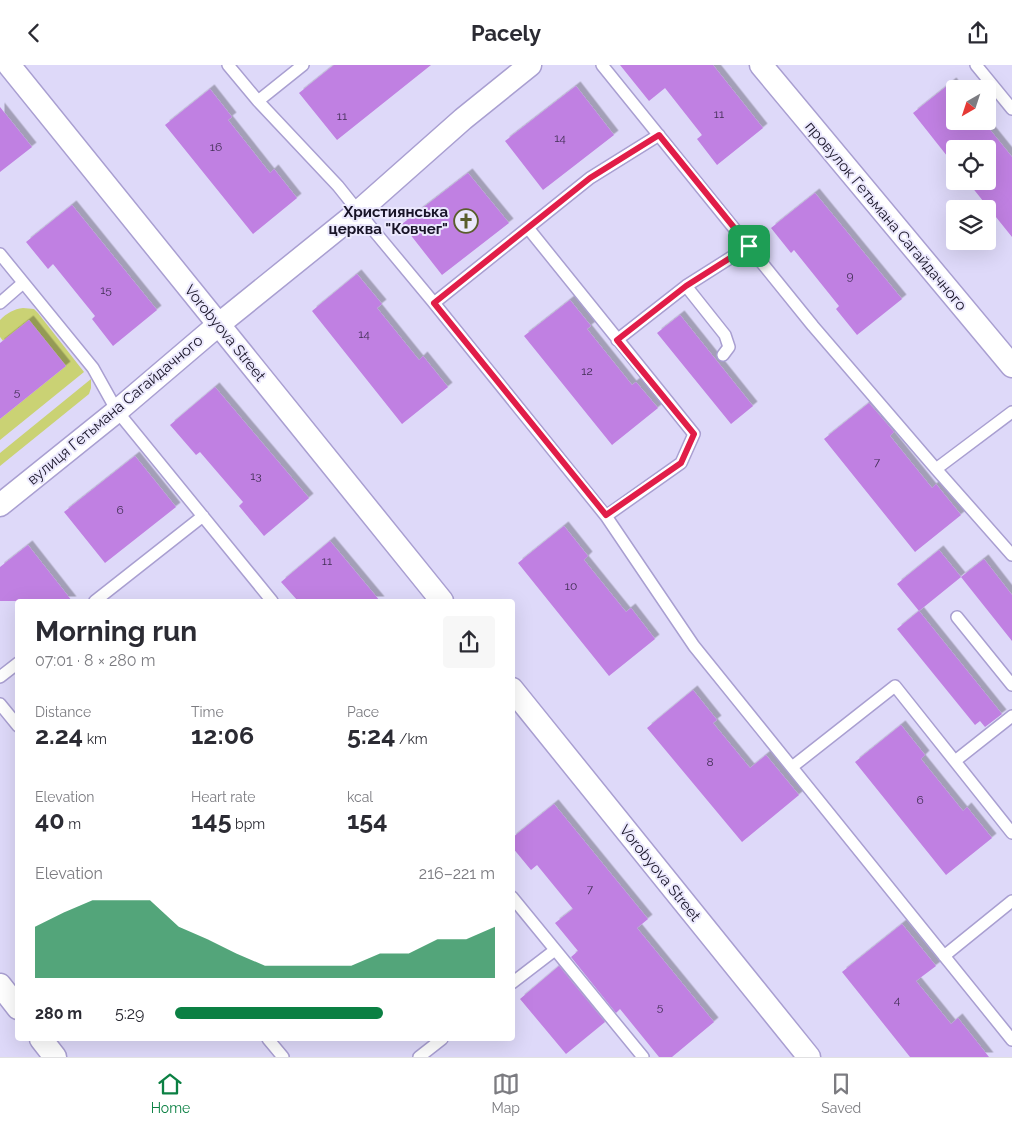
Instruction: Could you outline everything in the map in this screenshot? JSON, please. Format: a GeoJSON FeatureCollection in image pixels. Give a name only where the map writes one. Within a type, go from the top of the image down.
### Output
{"type":"FeatureCollection","features":[{"type":"Feature","properties":{"kind":"street","name":"Vorobyova Street"},"geometry":{"type":"LineString","coordinates":[[9,65],[440,599]]}},
{"type":"Feature","properties":{"kind":"street","name":"вулиця Гетьмана Сагайдачного"},"geometry":{"type":"LineString","coordinates":[[0,505],[358,212],[463,119],[530,65]]}},
{"type":"Feature","properties":{"kind":"street","name":"провулок Гетьмана Сагайдачного"},"geometry":{"type":"LineString","coordinates":[[761,65],[1012,365]]}},
{"type":"Feature","properties":{"kind":"street","name":"Vorobyova Street"},"geometry":{"type":"LineString","coordinates":[[515,693],[809,1057]]}},
{"type":"Feature","properties":{"kind":"street"},"geometry":{"type":"LineString","coordinates":[[0,985],[15,1004]]}},
{"type":"Feature","properties":{"kind":"street"},"geometry":{"type":"LineString","coordinates":[[43,1041],[56,1057]]}},
{"type":"Feature","properties":{"kind":"lane"},"geometry":{"type":"LineString","coordinates":[[228,65],[258,101],[338,186],[606,515],[694,646],[1012,1040]]}},
{"type":"Feature","properties":{"kind":"lane"},"geometry":{"type":"LineString","coordinates":[[258,101],[303,65]]}},
{"type":"Feature","properties":{"kind":"lane"},"geometry":{"type":"LineString","coordinates":[[602,65],[813,326],[1012,555]]}},
{"type":"Feature","properties":{"kind":"lane"},"geometry":{"type":"LineString","coordinates":[[976,65],[1011,107]]}},
{"type":"Feature","properties":{"kind":"lane"},"geometry":{"type":"LineString","coordinates":[[434,303],[590,178],[659,135]]}},
{"type":"Feature","properties":{"kind":"lane"},"geometry":{"type":"LineString","coordinates":[[528,228],[694,434],[681,463],[606,515]]}},
{"type":"Feature","properties":{"kind":"lane"},"geometry":{"type":"LineString","coordinates":[[617,340],[686,286],[749,246]]}},
{"type":"Feature","properties":{"kind":"lane"},"geometry":{"type":"LineString","coordinates":[[0,254],[93,368],[117,411],[270,599]]}},
{"type":"Feature","properties":{"kind":"lane"},"geometry":{"type":"LineString","coordinates":[[0,303],[23,283]]}},
{"type":"Feature","properties":{"kind":"lane"},"geometry":{"type":"LineString","coordinates":[[686,286],[725,335],[729,347],[724,355]]}},
{"type":"Feature","properties":{"kind":"lane"},"geometry":{"type":"LineString","coordinates":[[936,469],[1012,413]]}},
{"type":"Feature","properties":{"kind":"lane"},"geometry":{"type":"LineString","coordinates":[[97,599],[203,516]]}},
{"type":"Feature","properties":{"kind":"lane"},"geometry":{"type":"LineString","coordinates":[[957,617],[1012,685]]}},
{"type":"Feature","properties":{"kind":"lane"},"geometry":{"type":"LineString","coordinates":[[0,677],[15,665]]}},
{"type":"Feature","properties":{"kind":"lane"},"geometry":{"type":"LineString","coordinates":[[792,767],[895,686],[1012,833]]}},
{"type":"Feature","properties":{"kind":"lane"},"geometry":{"type":"LineString","coordinates":[[0,704],[15,722]]}},
{"type":"Feature","properties":{"kind":"lane"},"geometry":{"type":"LineString","coordinates":[[955,761],[1012,716]]}},
{"type":"Feature","properties":{"kind":"lane"},"geometry":{"type":"LineString","coordinates":[[515,901],[643,1057]]}},
{"type":"Feature","properties":{"kind":"lane"},"geometry":{"type":"LineString","coordinates":[[944,956],[1012,901]]}},
{"type":"Feature","properties":{"kind":"lane"},"geometry":{"type":"LineString","coordinates":[[515,981],[555,950]]}},
{"type":"Feature","properties":{"kind":"lane"},"geometry":{"type":"LineString","coordinates":[[270,1041],[283,1057]]}},
{"type":"Feature","properties":{"kind":"lane"},"geometry":{"type":"LineString","coordinates":[[419,1057],[439,1041]]}},
{"type":"Feature","properties":{"kind":"lane"},"geometry":{"type":"LineString","coordinates":[[431,1047],[438,1057]]}},
{"type":"Feature","properties":{"kind":"green space"},"geometry":{"type":"Polygon","coordinates":[[[23,308],[34,309],[38,313],[84,372],[0,440],[0,419],[66,366],[29,320],[3,341],[0,337],[0,320],[5,315],[23,308]]]}},
{"type":"Feature","properties":{"kind":"green space"},"geometry":{"type":"Polygon","coordinates":[[[91,379],[89,394],[0,466],[0,453],[91,379]]]}},
{"type":"Feature","properties":{"kind":"building"},"geometry":{"type":"Polygon","coordinates":[[[334,65],[431,65],[337,140],[299,93],[334,65]]]}},
{"type":"Feature","properties":{"kind":"building"},"geometry":{"type":"Polygon","coordinates":[[[620,65],[713,65],[763,128],[717,165],[697,139],[702,135],[665,88],[649,101],[620,65]]]}},
{"type":"Feature","properties":{"kind":"building"},"geometry":{"type":"Polygon","coordinates":[[[576,86],[614,135],[543,190],[505,141],[576,86]]]}},
{"type":"Feature","properties":{"kind":"building"},"geometry":{"type":"Polygon","coordinates":[[[946,87],[946,130],[990,130],[1012,157],[1012,237],[996,217],[996,200],[982,200],[974,190],[996,190],[996,140],[946,140],[946,155],[913,113],[946,87]]]}},
{"type":"Feature","properties":{"kind":"building"},"geometry":{"type":"Polygon","coordinates":[[[210,89],[232,117],[228,120],[270,173],[274,169],[297,198],[253,234],[165,125],[210,89]]]}},
{"type":"Feature","properties":{"kind":"building"},"geometry":{"type":"Polygon","coordinates":[[[0,107],[32,147],[0,172],[0,107]]]}},
{"type":"Feature","properties":{"kind":"building"},"geometry":{"type":"Polygon","coordinates":[[[468,173],[509,223],[442,275],[402,224],[468,173]]]}},
{"type":"Feature","properties":{"kind":"building"},"geometry":{"type":"Polygon","coordinates":[[[815,193],[902,299],[857,335],[836,309],[839,306],[794,250],[791,253],[771,228],[815,193]]]}},
{"type":"Feature","properties":{"kind":"building"},"geometry":{"type":"Polygon","coordinates":[[[72,205],[157,310],[113,346],[92,319],[95,316],[53,264],[48,269],[26,242],[72,205]]]}},
{"type":"Feature","properties":{"kind":"building"},"geometry":{"type":"Polygon","coordinates":[[[357,274],[382,304],[377,308],[419,360],[423,356],[448,387],[402,424],[312,311],[357,274]]]}},
{"type":"Feature","properties":{"kind":"building"},"geometry":{"type":"Polygon","coordinates":[[[570,300],[591,326],[587,329],[632,385],[636,382],[658,408],[612,445],[524,336],[570,300]]]}},
{"type":"Feature","properties":{"kind":"building"},"geometry":{"type":"Polygon","coordinates":[[[680,315],[753,406],[731,424],[657,333],[680,315]]]}},
{"type":"Feature","properties":{"kind":"building"},"geometry":{"type":"Polygon","coordinates":[[[29,320],[66,366],[0,419],[0,343],[29,320]]]}},
{"type":"Feature","properties":{"kind":"building"},"geometry":{"type":"Polygon","coordinates":[[[215,387],[309,498],[264,536],[239,506],[243,502],[200,452],[196,455],[170,425],[215,387]]]}},
{"type":"Feature","properties":{"kind":"building"},"geometry":{"type":"Polygon","coordinates":[[[869,403],[894,432],[890,436],[932,488],[936,484],[961,515],[915,552],[824,439],[869,403]]]}},
{"type":"Feature","properties":{"kind":"building"},"geometry":{"type":"Polygon","coordinates":[[[135,456],[176,507],[105,563],[64,512],[135,456]]]}},
{"type":"Feature","properties":{"kind":"building"},"geometry":{"type":"Polygon","coordinates":[[[564,526],[588,556],[584,560],[626,612],[631,608],[655,639],[609,676],[518,563],[564,526]]]}},
{"type":"Feature","properties":{"kind":"building"},"geometry":{"type":"Polygon","coordinates":[[[330,541],[378,599],[296,599],[281,582],[330,541]]]}},
{"type":"Feature","properties":{"kind":"building"},"geometry":{"type":"Polygon","coordinates":[[[28,545],[70,599],[15,599],[15,601],[0,601],[0,567],[28,545]]]}},
{"type":"Feature","properties":{"kind":"building"},"geometry":{"type":"Polygon","coordinates":[[[939,550],[961,577],[919,611],[897,584],[939,550]]]}},
{"type":"Feature","properties":{"kind":"building"},"geometry":{"type":"Polygon","coordinates":[[[984,559],[1012,595],[1012,641],[961,577],[984,559]]]}},
{"type":"Feature","properties":{"kind":"building"},"geometry":{"type":"Polygon","coordinates":[[[919,611],[1002,714],[985,727],[980,721],[975,725],[897,629],[919,611]]]}},
{"type":"Feature","properties":{"kind":"building"},"geometry":{"type":"Polygon","coordinates":[[[693,690],[717,720],[713,723],[750,768],[766,755],[799,795],[742,842],[647,728],[693,690]]]}},
{"type":"Feature","properties":{"kind":"building"},"geometry":{"type":"Polygon","coordinates":[[[901,725],[925,755],[921,759],[963,811],[967,807],[992,838],[946,875],[855,762],[901,725]]]}},
{"type":"Feature","properties":{"kind":"building"},"geometry":{"type":"Polygon","coordinates":[[[554,804],[648,919],[637,928],[714,1022],[672,1057],[659,1057],[620,1009],[616,1013],[571,957],[578,951],[555,923],[573,909],[537,865],[531,870],[515,851],[515,836],[554,804]]]}},
{"type":"Feature","properties":{"kind":"building"},"geometry":{"type":"Polygon","coordinates":[[[902,924],[936,966],[916,981],[951,1024],[958,1018],[989,1057],[910,1057],[842,972],[902,924]]]}},
{"type":"Feature","properties":{"kind":"building"},"geometry":{"type":"Polygon","coordinates":[[[559,966],[605,1022],[566,1054],[520,999],[559,966]]]}},
{"type":"Feature","properties":{"kind":"place","name":"Християнська церква \"Ковчег\""},"geometry":{"type":"Point","coordinates":[466,221]}},
{"type":"Feature","properties":{"kind":"route"},"geometry":{"type":"LineString","coordinates":[[659,135],[749,246],[686,286],[617,340],[694,434],[681,463],[606,515],[434,303],[590,178],[659,135]]}}]}
